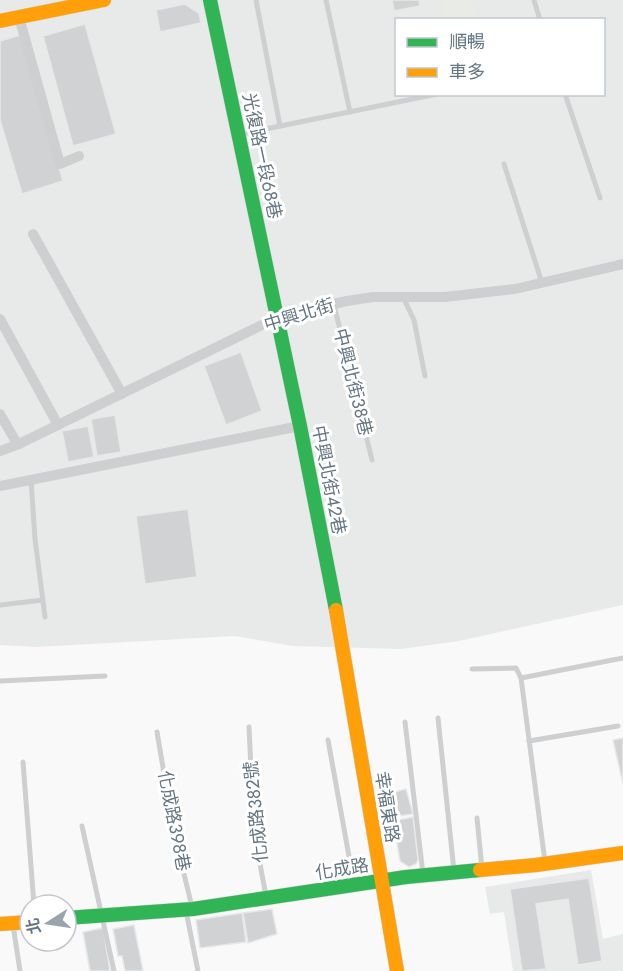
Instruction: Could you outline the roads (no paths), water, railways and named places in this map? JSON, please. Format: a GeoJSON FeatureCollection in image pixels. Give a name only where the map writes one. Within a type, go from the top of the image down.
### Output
{"type":"FeatureCollection","features":[{"type":"Feature","properties":{"kind":"street"},"geometry":{"type":"LineString","coordinates":[[0,21],[52,5],[104,0]]}},
{"type":"Feature","properties":{"kind":"street","name":"光復路一段68巷"},"geometry":{"type":"LineString","coordinates":[[210,0],[278,319]]}},
{"type":"Feature","properties":{"kind":"street"},"geometry":{"type":"LineString","coordinates":[[19,17],[60,164],[79,156]]}},
{"type":"Feature","properties":{"kind":"street"},"geometry":{"type":"LineString","coordinates":[[33,234],[122,394]]}},
{"type":"Feature","properties":{"kind":"street","name":"中興北街"},"geometry":{"type":"LineString","coordinates":[[0,451],[19,444],[278,319],[302,311],[373,297],[445,297],[515,289],[623,264]]}},
{"type":"Feature","properties":{"kind":"street"},"geometry":{"type":"LineString","coordinates":[[0,319],[58,425]]}},
{"type":"Feature","properties":{"kind":"street","name":"中興北街42巷"},"geometry":{"type":"LineString","coordinates":[[278,319],[343,649]]}},
{"type":"Feature","properties":{"kind":"street"},"geometry":{"type":"LineString","coordinates":[[0,414],[19,444]]}},
{"type":"Feature","properties":{"kind":"street"},"geometry":{"type":"LineString","coordinates":[[0,486],[300,426]]}},
{"type":"Feature","properties":{"kind":"street","name":"幸福東路"},"geometry":{"type":"LineString","coordinates":[[343,649],[397,971]]}},
{"type":"Feature","properties":{"kind":"street","name":"化成路"},"geometry":{"type":"LineString","coordinates":[[78,917],[189,909],[381,881],[623,853]]}},
{"type":"Feature","properties":{"kind":"lane"},"geometry":{"type":"LineString","coordinates":[[256,0],[280,126]]}},
{"type":"Feature","properties":{"kind":"lane"},"geometry":{"type":"LineString","coordinates":[[326,0],[350,112]]}},
{"type":"Feature","properties":{"kind":"lane"},"geometry":{"type":"LineString","coordinates":[[534,0],[539,18]]}},
{"type":"Feature","properties":{"kind":"lane"},"geometry":{"type":"LineString","coordinates":[[238,134],[427,96]]}},
{"type":"Feature","properties":{"kind":"lane"},"geometry":{"type":"LineString","coordinates":[[566,96],[600,198]]}},
{"type":"Feature","properties":{"kind":"lane"},"geometry":{"type":"LineString","coordinates":[[504,164],[542,283]]}},
{"type":"Feature","properties":{"kind":"lane"},"geometry":{"type":"LineString","coordinates":[[403,297],[414,320],[425,376]]}},
{"type":"Feature","properties":{"kind":"lane","name":"中興北街38巷"},"geometry":{"type":"LineString","coordinates":[[334,304],[372,460]]}},
{"type":"Feature","properties":{"kind":"lane"},"geometry":{"type":"LineString","coordinates":[[31,480],[35,538],[45,617]]}},
{"type":"Feature","properties":{"kind":"lane"},"geometry":{"type":"LineString","coordinates":[[0,605],[43,600]]}},
{"type":"Feature","properties":{"kind":"lane"},"geometry":{"type":"LineString","coordinates":[[521,678],[623,658]]}},
{"type":"Feature","properties":{"kind":"lane"},"geometry":{"type":"LineString","coordinates":[[472,669],[516,668],[521,678],[546,863]]}},
{"type":"Feature","properties":{"kind":"lane"},"geometry":{"type":"LineString","coordinates":[[0,681],[105,676]]}},
{"type":"Feature","properties":{"kind":"lane"},"geometry":{"type":"LineString","coordinates":[[438,718],[455,873]]}},
{"type":"Feature","properties":{"kind":"lane"},"geometry":{"type":"LineString","coordinates":[[405,722],[423,876]]}},
{"type":"Feature","properties":{"kind":"lane"},"geometry":{"type":"LineString","coordinates":[[529,741],[618,726]]}},
{"type":"Feature","properties":{"kind":"lane","name":"化成路382號"},"geometry":{"type":"LineString","coordinates":[[249,727],[254,832],[267,898]]}},
{"type":"Feature","properties":{"kind":"lane","name":"化成路398巷"},"geometry":{"type":"LineString","coordinates":[[157,732],[198,971]]}},
{"type":"Feature","properties":{"kind":"lane"},"geometry":{"type":"LineString","coordinates":[[328,740],[355,885]]}},
{"type":"Feature","properties":{"kind":"lane"},"geometry":{"type":"LineString","coordinates":[[23,762],[33,893]]}},
{"type":"Feature","properties":{"kind":"lane"},"geometry":{"type":"LineString","coordinates":[[477,818],[482,870]]}},
{"type":"Feature","properties":{"kind":"lane"},"geometry":{"type":"LineString","coordinates":[[82,826],[114,971]]}},
{"type":"Feature","properties":{"kind":"lane"},"geometry":{"type":"LineString","coordinates":[[6,924],[20,971]]}}]}
